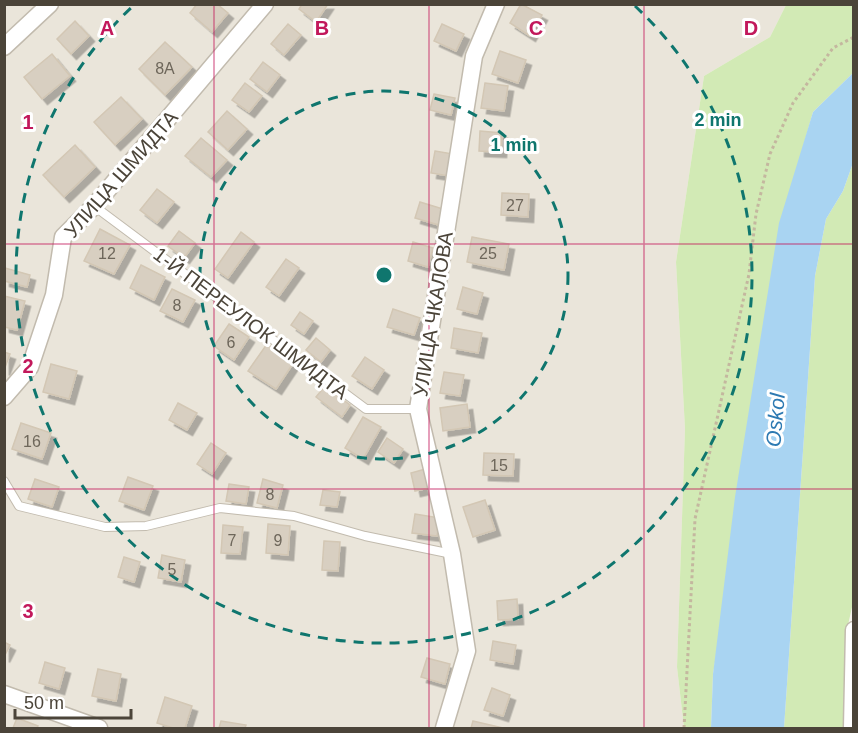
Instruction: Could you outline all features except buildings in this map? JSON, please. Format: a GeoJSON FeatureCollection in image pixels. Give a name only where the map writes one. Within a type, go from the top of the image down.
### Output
{"type":"FeatureCollection","features":[{"type":"Feature","properties":{"kind":"street"},"geometry":{"type":"LineString","coordinates":[[4,47],[50,4]]}},
{"type":"Feature","properties":{"kind":"street","name":"УЛИЦА ШМИДТА"},"geometry":{"type":"LineString","coordinates":[[4,396],[30,367],[54,295],[63,237],[94,206],[265,4]]}},
{"type":"Feature","properties":{"kind":"street","name":"УЛИЦА ЧКАЛОВА"},"geometry":{"type":"LineString","coordinates":[[444,729],[467,651],[452,554],[418,409],[474,56],[496,4]]}},
{"type":"Feature","properties":{"kind":"street"},"geometry":{"type":"LineString","coordinates":[[852,729],[854,630]]}},
{"type":"Feature","properties":{"kind":"street"},"geometry":{"type":"LineString","coordinates":[[4,694],[99,729]]}},
{"type":"Feature","properties":{"kind":"lane","name":"1-Й ПЕРЕУЛОК ШМИДТА"},"geometry":{"type":"LineString","coordinates":[[94,206],[366,409],[418,409]]}},
{"type":"Feature","properties":{"kind":"lane"},"geometry":{"type":"LineString","coordinates":[[4,481],[19,506],[105,527],[146,526],[220,508],[294,516],[365,537],[452,554]]}},
{"type":"Feature","properties":{"kind":"path"},"geometry":{"type":"LineString","coordinates":[[684,729],[695,519],[749,274],[756,214],[770,154],[793,103],[833,48],[854,37]]}},
{"type":"Feature","properties":{"kind":"shaded area"},"geometry":{"type":"Polygon","coordinates":[[[4,5],[786,5],[770,37],[704,76],[676,262],[685,429],[677,667],[684,728],[5,728],[4,5]]]}},
{"type":"Feature","properties":{"kind":"green space"},"geometry":{"type":"Polygon","coordinates":[[[786,5],[853,5],[853,73],[813,112],[798,164],[713,674],[711,728],[684,728],[677,667],[685,429],[676,262],[704,76],[770,37],[786,5]]]}},
{"type":"Feature","properties":{"kind":"green space"},"geometry":{"type":"Polygon","coordinates":[[[853,163],[854,598],[848,625],[845,728],[784,728],[815,276],[826,219],[843,191],[853,163]]]}},
{"type":"Feature","properties":{"kind":"water","name":"Oskol"},"geometry":{"type":"Polygon","coordinates":[[[853,73],[853,163],[843,191],[826,219],[815,276],[784,728],[711,728],[713,674],[735,497],[779,223],[813,112],[853,73]]]}}]}
